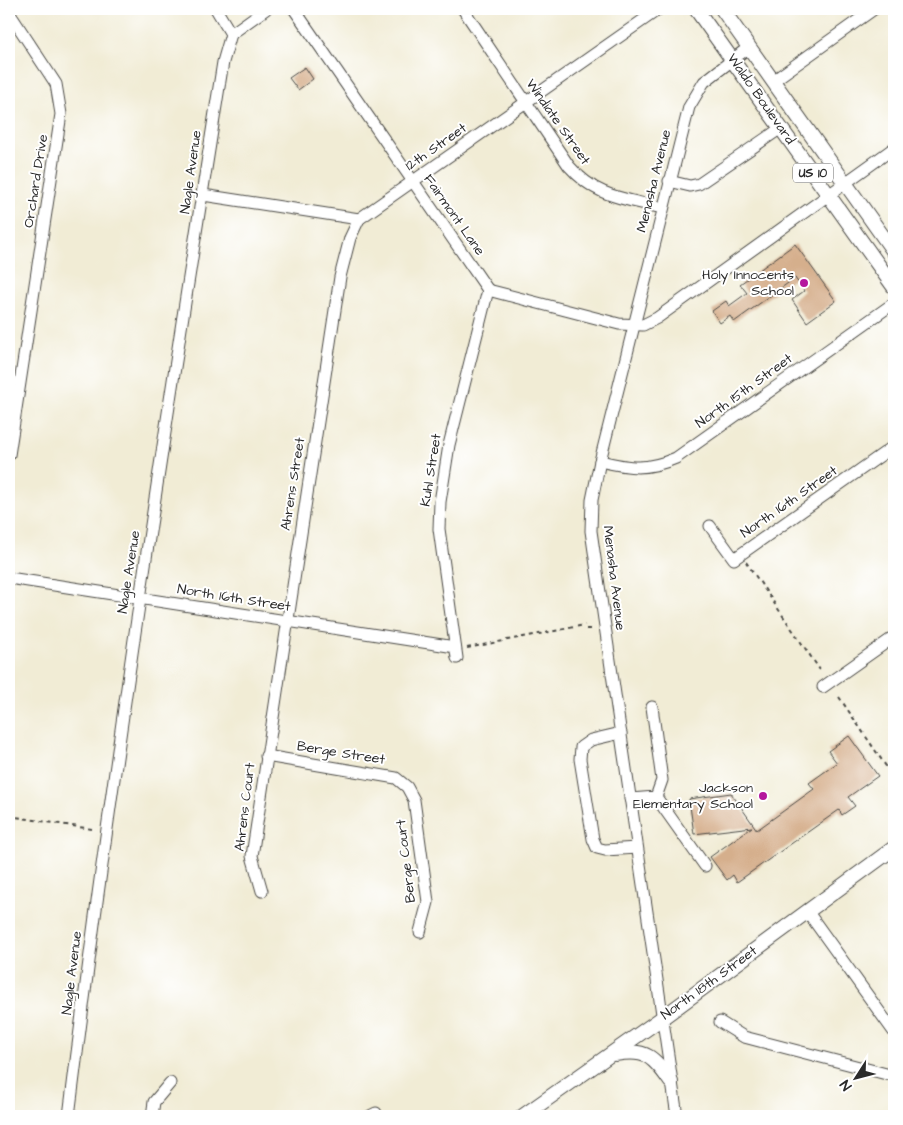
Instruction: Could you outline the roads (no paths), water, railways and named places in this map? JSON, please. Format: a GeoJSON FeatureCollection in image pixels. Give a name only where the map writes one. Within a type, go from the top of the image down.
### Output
{"type":"FeatureCollection","features":[{"type":"Feature","properties":{"kind":"main road","name":"Waldo Boulevard"},"geometry":{"type":"LineString","coordinates":[[696,9],[894,287]]}},
{"type":"Feature","properties":{"kind":"main road","name":"Waldo Boulevard"},"geometry":{"type":"LineString","coordinates":[[722,9],[894,252]]}},
{"type":"Feature","properties":{"kind":"main road","name":"North 18th Street"},"geometry":{"type":"LineString","coordinates":[[523,1116],[662,1018],[894,848]]}},
{"type":"Feature","properties":{"kind":"main road"},"geometry":{"type":"LineString","coordinates":[[610,1055],[632,1051],[642,1052],[660,1067],[671,1082]]}},
{"type":"Feature","properties":{"kind":"street"},"geometry":{"type":"LineString","coordinates":[[216,9],[231,34],[266,9]]}},
{"type":"Feature","properties":{"kind":"street","name":"Fairmont Lane"},"geometry":{"type":"LineString","coordinates":[[294,9],[488,290]]}},
{"type":"Feature","properties":{"kind":"street","name":"Windiate Street"},"geometry":{"type":"LineString","coordinates":[[462,9],[569,166],[587,185],[605,193],[662,208]]}},
{"type":"Feature","properties":{"kind":"street","name":"12th Street"},"geometry":{"type":"LineString","coordinates":[[359,219],[659,9]]}},
{"type":"Feature","properties":{"kind":"street"},"geometry":{"type":"LineString","coordinates":[[773,80],[874,9]]}},
{"type":"Feature","properties":{"kind":"street","name":"Orchard Drive"},"geometry":{"type":"LineString","coordinates":[[9,455],[61,114],[56,84],[12,12]]}},
{"type":"Feature","properties":{"kind":"street","name":"Nagle Avenue"},"geometry":{"type":"LineString","coordinates":[[69,1116],[89,955],[140,598],[223,62],[231,34]]}},
{"type":"Feature","properties":{"kind":"street","name":"Menasha Avenue"},"geometry":{"type":"LineString","coordinates":[[677,1116],[592,531],[592,500],[684,121],[693,98],[704,82],[749,47]]}},
{"type":"Feature","properties":{"kind":"street"},"geometry":{"type":"LineString","coordinates":[[669,181],[690,186],[699,184],[781,128]]}},
{"type":"Feature","properties":{"kind":"street"},"geometry":{"type":"LineString","coordinates":[[488,290],[615,324],[633,326],[645,324],[660,316],[894,148]]}},
{"type":"Feature","properties":{"kind":"street"},"geometry":{"type":"LineString","coordinates":[[203,194],[359,219]]}},
{"type":"Feature","properties":{"kind":"street","name":"Ahrens Street"},"geometry":{"type":"LineString","coordinates":[[266,756],[340,277],[350,238],[359,219]]}},
{"type":"Feature","properties":{"kind":"street","name":"Kuhl Street"},"geometry":{"type":"LineString","coordinates":[[457,658],[460,647],[439,529],[440,502],[449,445],[488,290]]}},
{"type":"Feature","properties":{"kind":"street","name":"North 15th Street"},"geometry":{"type":"LineString","coordinates":[[600,461],[642,468],[658,466],[676,458],[894,303]]}},
{"type":"Feature","properties":{"kind":"street","name":"North 16th Street"},"geometry":{"type":"LineString","coordinates":[[710,526],[734,559],[894,446]]}},
{"type":"Feature","properties":{"kind":"street","name":"North 16th Street"},"geometry":{"type":"LineString","coordinates":[[9,578],[460,647]]}},
{"type":"Feature","properties":{"kind":"street"},"geometry":{"type":"LineString","coordinates":[[823,687],[894,637]]}},
{"type":"Feature","properties":{"kind":"street"},"geometry":{"type":"LineString","coordinates":[[652,707],[662,780],[656,797]]}},
{"type":"Feature","properties":{"kind":"street"},"geometry":{"type":"LineString","coordinates":[[621,733],[591,740],[580,747],[580,759],[596,848],[604,850],[637,848]]}},
{"type":"Feature","properties":{"kind":"street","name":"Berge Street"},"geometry":{"type":"LineString","coordinates":[[266,756],[396,778],[408,787]]}},
{"type":"Feature","properties":{"kind":"street","name":"Ahrens Court"},"geometry":{"type":"LineString","coordinates":[[262,891],[252,856],[266,756]]}},
{"type":"Feature","properties":{"kind":"street","name":"Berge Court"},"geometry":{"type":"LineString","coordinates":[[408,787],[414,800],[428,902],[420,932]]}},
{"type":"Feature","properties":{"kind":"street"},"geometry":{"type":"LineString","coordinates":[[630,799],[656,797]]}},
{"type":"Feature","properties":{"kind":"street"},"geometry":{"type":"LineString","coordinates":[[656,797],[706,866]]}},
{"type":"Feature","properties":{"kind":"street"},"geometry":{"type":"LineString","coordinates":[[807,911],[894,1032]]}},
{"type":"Feature","properties":{"kind":"street"},"geometry":{"type":"LineString","coordinates":[[720,1022],[744,1038],[894,1076]]}},
{"type":"Feature","properties":{"kind":"street"},"geometry":{"type":"LineString","coordinates":[[152,1116],[154,1102],[170,1083]]}},
{"type":"Feature","properties":{"kind":"place","name":"Holy Innocents School"},"geometry":{"type":"Point","coordinates":[804,283]}},
{"type":"Feature","properties":{"kind":"place","name":"Jackson Elementary School"},"geometry":{"type":"Point","coordinates":[763,796]}}]}
